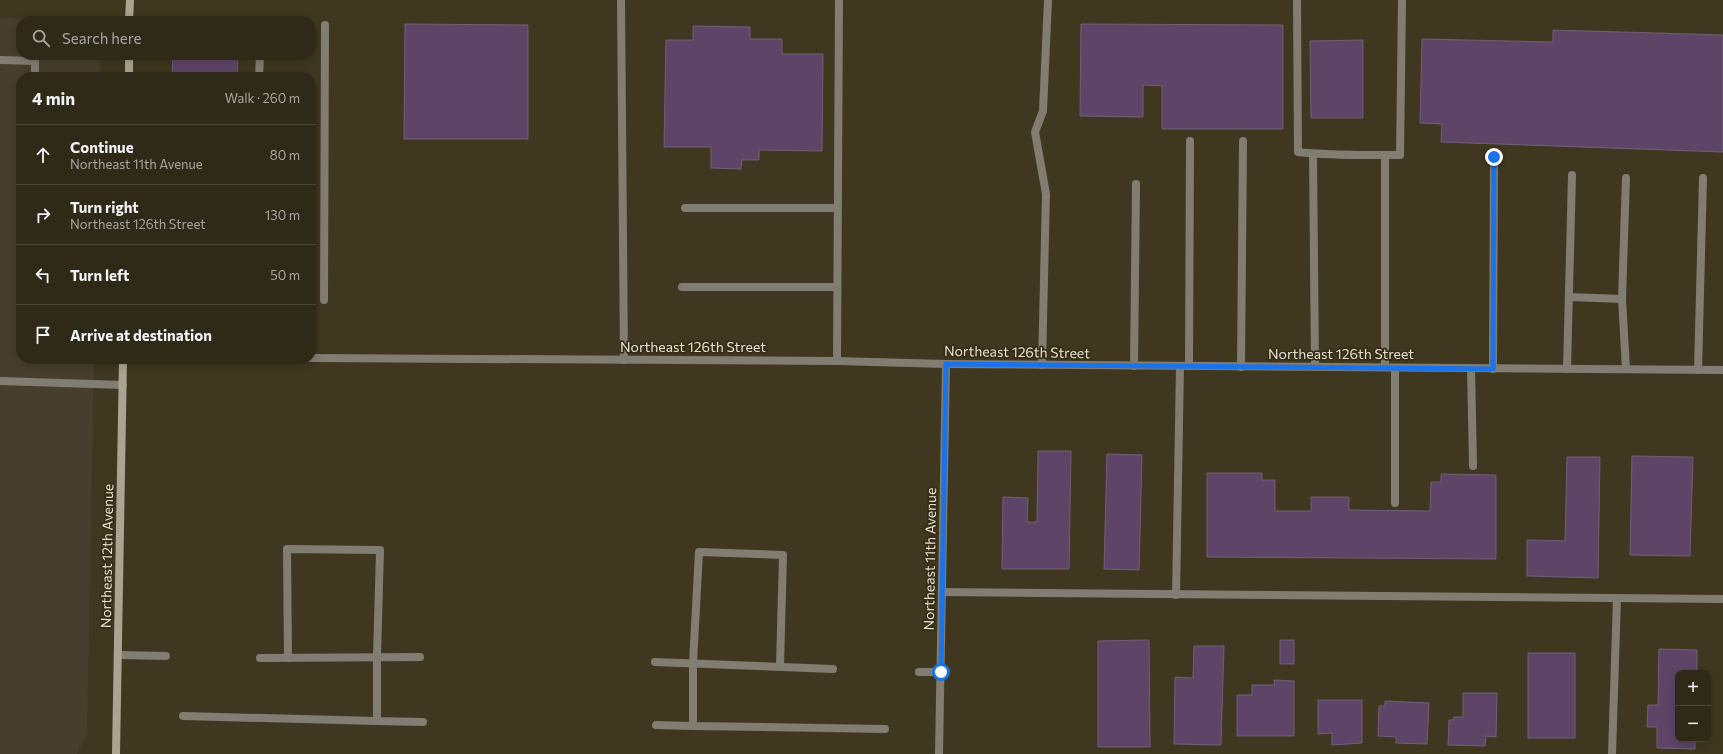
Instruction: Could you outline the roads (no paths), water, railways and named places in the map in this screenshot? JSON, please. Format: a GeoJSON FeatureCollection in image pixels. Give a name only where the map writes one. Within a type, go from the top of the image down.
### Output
{"type":"FeatureCollection","features":[{"type":"Feature","properties":{"kind":"street"},"geometry":{"type":"LineString","coordinates":[[129,16],[130,0]]}},
{"type":"Feature","properties":{"kind":"street"},"geometry":{"type":"LineString","coordinates":[[622,0],[624,360]]}},
{"type":"Feature","properties":{"kind":"street"},"geometry":{"type":"LineString","coordinates":[[836,360],[839,0]]}},
{"type":"Feature","properties":{"kind":"street"},"geometry":{"type":"LineString","coordinates":[[1042,365],[1046,194],[1035,132],[1043,111],[1048,0]]}},
{"type":"Feature","properties":{"kind":"street"},"geometry":{"type":"LineString","coordinates":[[1297,0],[1298,152],[1313,154],[1385,155],[1400,155],[1402,0]]}},
{"type":"Feature","properties":{"kind":"street"},"geometry":{"type":"LineString","coordinates":[[324,300],[325,25]]}},
{"type":"Feature","properties":{"kind":"street"},"geometry":{"type":"LineString","coordinates":[[0,60],[35,61],[34,72]]}},
{"type":"Feature","properties":{"kind":"street"},"geometry":{"type":"LineString","coordinates":[[129,60],[129,72]]}},
{"type":"Feature","properties":{"kind":"street"},"geometry":{"type":"LineString","coordinates":[[259,72],[260,60]]}},
{"type":"Feature","properties":{"kind":"street"},"geometry":{"type":"LineString","coordinates":[[1189,366],[1190,141]]}},
{"type":"Feature","properties":{"kind":"street"},"geometry":{"type":"LineString","coordinates":[[1241,367],[1243,141]]}},
{"type":"Feature","properties":{"kind":"street"},"geometry":{"type":"LineString","coordinates":[[1313,154],[1315,367]]}},
{"type":"Feature","properties":{"kind":"street"},"geometry":{"type":"LineString","coordinates":[[1385,155],[1385,368]]}},
{"type":"Feature","properties":{"kind":"street"},"geometry":{"type":"LineString","coordinates":[[1493,369],[1494,157]]}},
{"type":"Feature","properties":{"kind":"street"},"geometry":{"type":"LineString","coordinates":[[1568,369],[1572,175]]}},
{"type":"Feature","properties":{"kind":"street"},"geometry":{"type":"LineString","coordinates":[[1626,178],[1622,299],[1626,369]]}},
{"type":"Feature","properties":{"kind":"street"},"geometry":{"type":"LineString","coordinates":[[1698,370],[1703,178]]}},
{"type":"Feature","properties":{"kind":"street"},"geometry":{"type":"LineString","coordinates":[[1134,366],[1136,184]]}},
{"type":"Feature","properties":{"kind":"street"},"geometry":{"type":"LineString","coordinates":[[685,208],[837,208]]}},
{"type":"Feature","properties":{"kind":"street"},"geometry":{"type":"LineString","coordinates":[[682,287],[836,287]]}},
{"type":"Feature","properties":{"kind":"street"},"geometry":{"type":"LineString","coordinates":[[1569,297],[1622,299]]}},
{"type":"Feature","properties":{"kind":"street","name":"Northeast 126th Street"},"geometry":{"type":"LineString","coordinates":[[316,358],[836,360],[946,364],[1723,370]]}},
{"type":"Feature","properties":{"kind":"street","name":"Northeast 12th Avenue"},"geometry":{"type":"LineString","coordinates":[[116,754],[123,364]]}},
{"type":"Feature","properties":{"kind":"street","name":"Northeast 11th Avenue"},"geometry":{"type":"LineString","coordinates":[[939,754],[946,364]]}},
{"type":"Feature","properties":{"kind":"street"},"geometry":{"type":"LineString","coordinates":[[1176,595],[1180,366]]}},
{"type":"Feature","properties":{"kind":"street"},"geometry":{"type":"LineString","coordinates":[[1394,503],[1396,368]]}},
{"type":"Feature","properties":{"kind":"street"},"geometry":{"type":"LineString","coordinates":[[1471,368],[1473,466]]}},
{"type":"Feature","properties":{"kind":"street"},"geometry":{"type":"LineString","coordinates":[[0,381],[123,385]]}},
{"type":"Feature","properties":{"kind":"street"},"geometry":{"type":"LineString","coordinates":[[288,658],[288,549],[380,550],[377,657],[378,721]]}},
{"type":"Feature","properties":{"kind":"street"},"geometry":{"type":"LineString","coordinates":[[693,726],[693,663],[699,552],[783,555],[780,666]]}},
{"type":"Feature","properties":{"kind":"street"},"geometry":{"type":"LineString","coordinates":[[942,592],[1723,600]]}},
{"type":"Feature","properties":{"kind":"street"},"geometry":{"type":"LineString","coordinates":[[1612,754],[1617,599]]}},
{"type":"Feature","properties":{"kind":"street"},"geometry":{"type":"LineString","coordinates":[[118,655],[166,656]]}},
{"type":"Feature","properties":{"kind":"street"},"geometry":{"type":"LineString","coordinates":[[260,658],[420,657]]}},
{"type":"Feature","properties":{"kind":"street"},"geometry":{"type":"LineString","coordinates":[[655,662],[833,669]]}},
{"type":"Feature","properties":{"kind":"street"},"geometry":{"type":"LineString","coordinates":[[919,672],[941,672]]}},
{"type":"Feature","properties":{"kind":"street"},"geometry":{"type":"LineString","coordinates":[[183,716],[423,722]]}},
{"type":"Feature","properties":{"kind":"street"},"geometry":{"type":"LineString","coordinates":[[656,725],[885,730]]}}]}
